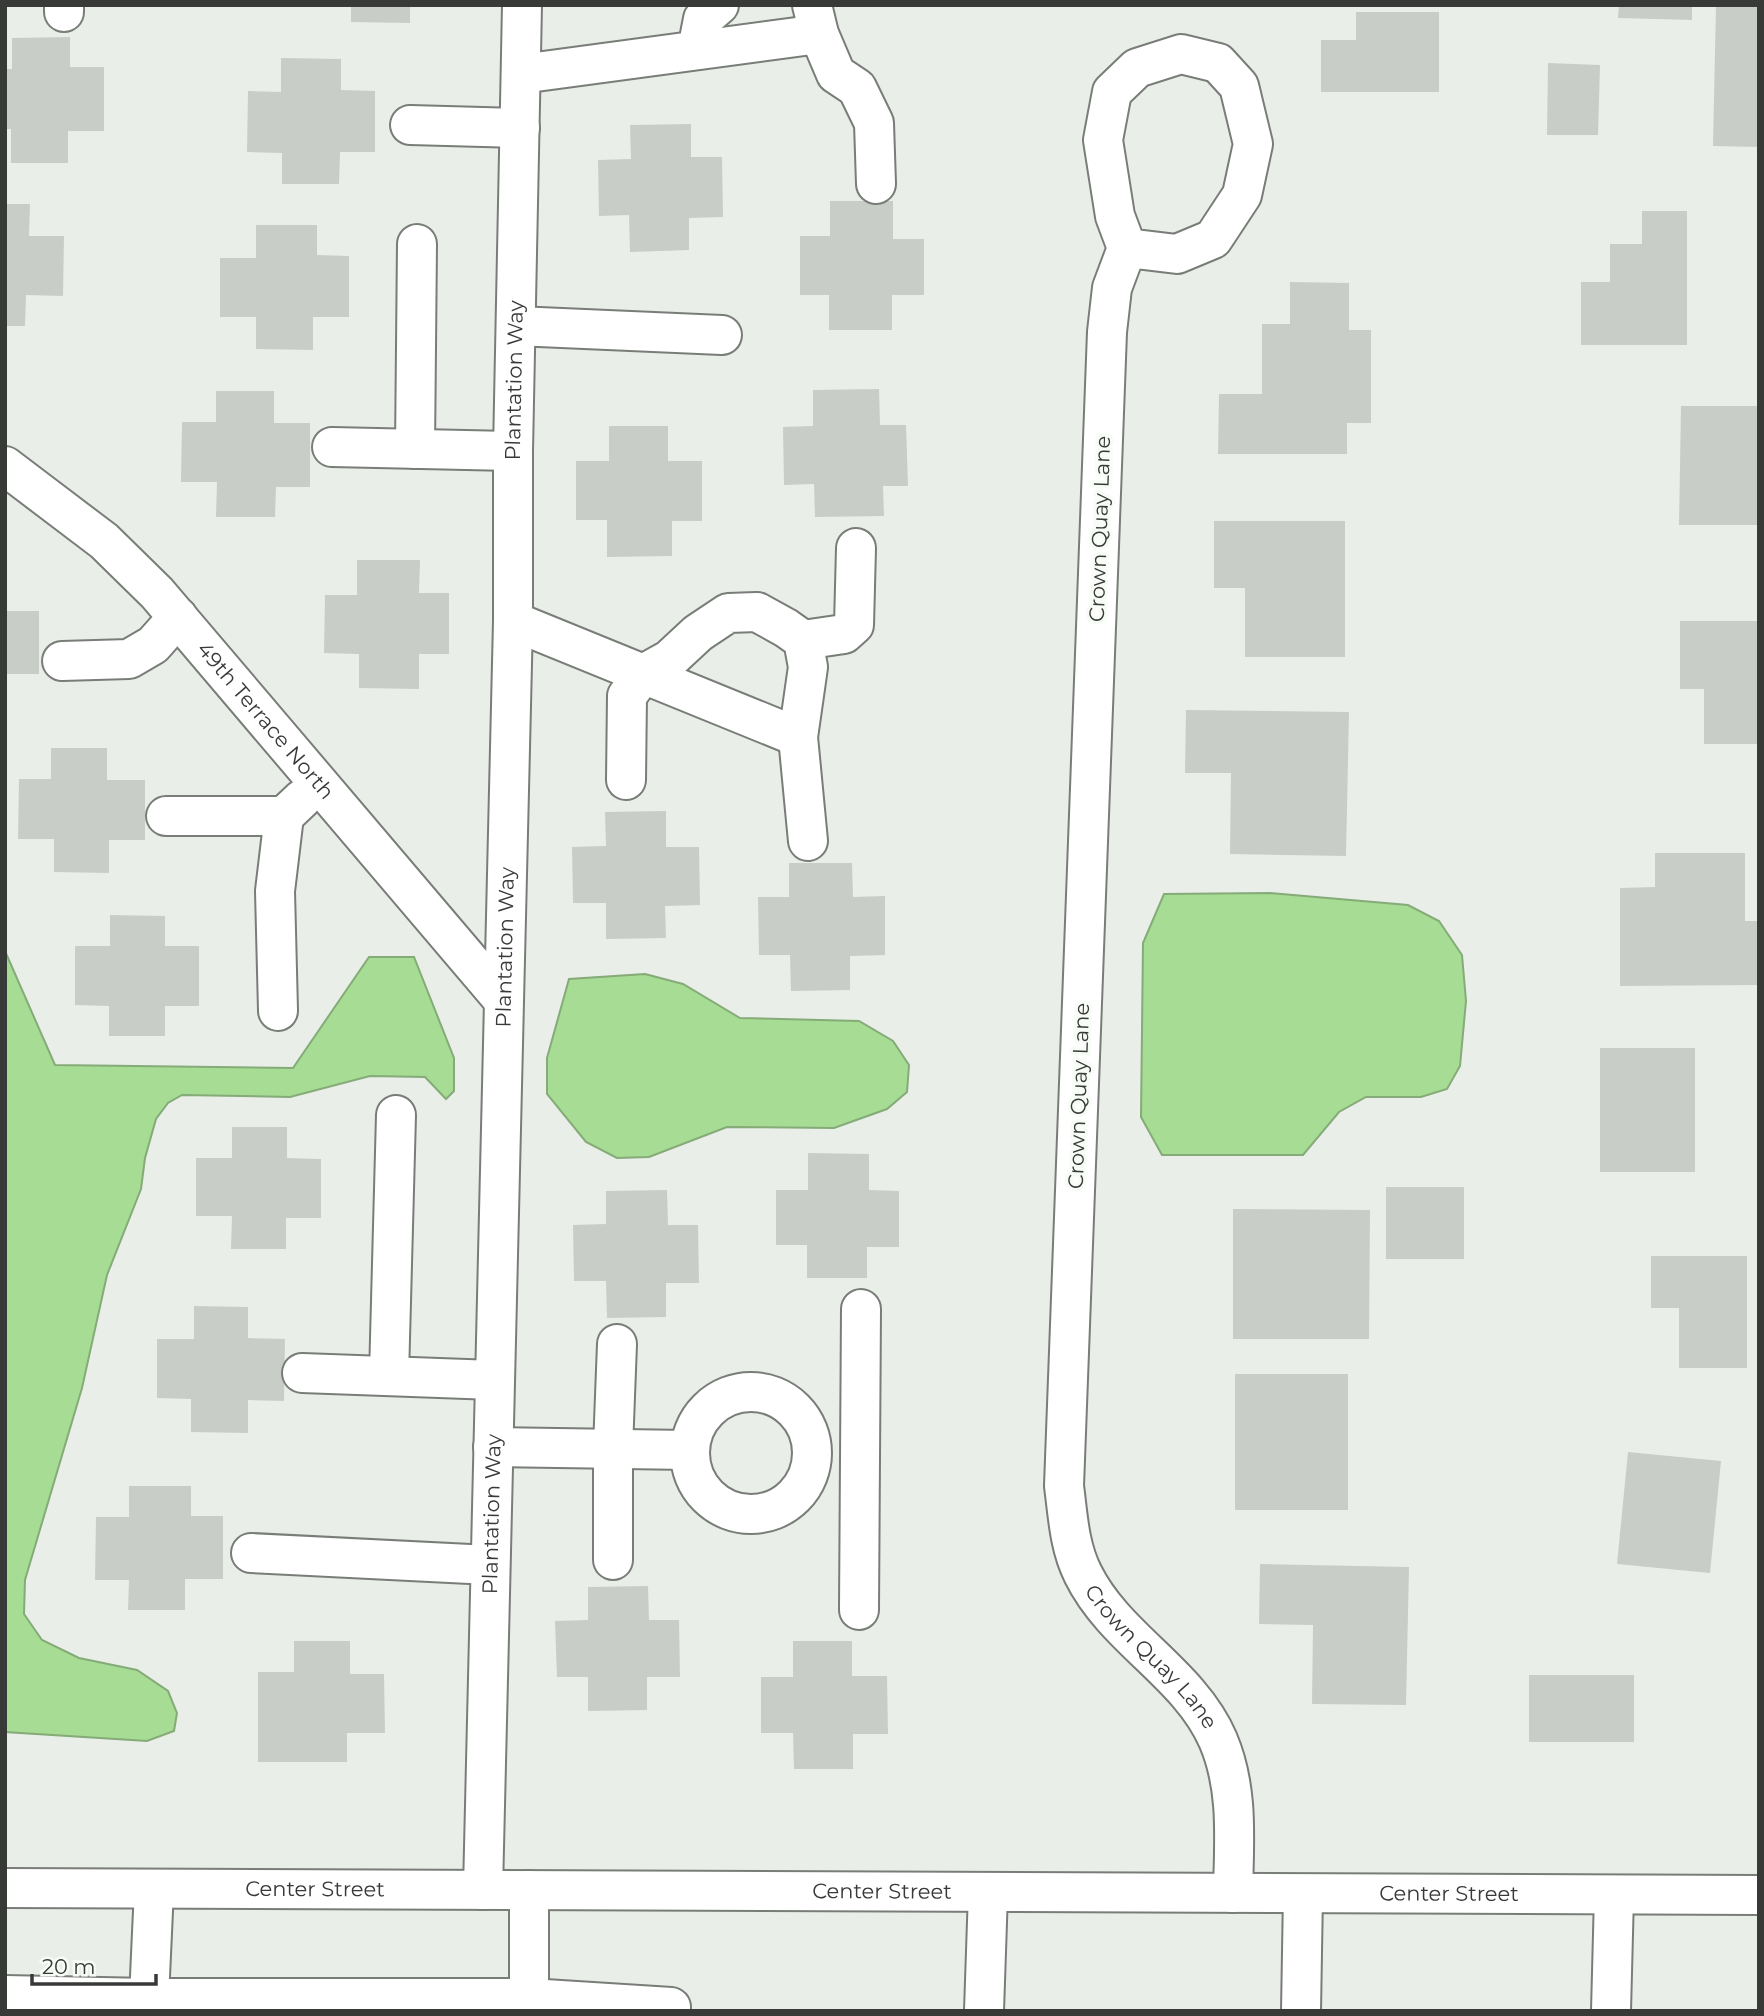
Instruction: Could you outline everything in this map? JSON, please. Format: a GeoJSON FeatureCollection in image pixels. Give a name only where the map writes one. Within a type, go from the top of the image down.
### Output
{"type":"FeatureCollection","features":[{"type":"Feature","properties":{"kind":"street","name":"Plantation Way"},"geometry":{"type":"LineString","coordinates":[[483,1890],[513,621],[513,451],[522,5]]}},
{"type":"Feature","properties":{"kind":"street"},"geometry":{"type":"LineString","coordinates":[[697,50],[703,19],[719,5]]}},
{"type":"Feature","properties":{"kind":"street"},"geometry":{"type":"LineString","coordinates":[[521,74],[697,50],[815,19],[836,74],[857,88],[874,124],[876,184]]}},
{"type":"Feature","properties":{"kind":"street"},"geometry":{"type":"LineString","coordinates":[[1181,54],[1218,63],[1239,86],[1252,144],[1242,195],[1213,239],[1177,254],[1127,248],[1115,216],[1103,140],[1112,92],[1137,68],[1181,54]]}},
{"type":"Feature","properties":{"kind":"street"},"geometry":{"type":"LineString","coordinates":[[410,125],[520,128]]}},
{"type":"Feature","properties":{"kind":"street"},"geometry":{"type":"LineString","coordinates":[[415,449],[417,244]]}},
{"type":"Feature","properties":{"kind":"street","name":"Crown Quay Lane"},"geometry":{"type":"LineString","coordinates":[[1127,248],[1112,288],[1107,332],[1064,1486],[1071,1544],[1100,1602],[1201,1711],[1217,1739],[1228,1769],[1234,1801],[1233,1893]]}},
{"type":"Feature","properties":{"kind":"street"},"geometry":{"type":"LineString","coordinates":[[516,326],[722,335]]}},
{"type":"Feature","properties":{"kind":"street"},"geometry":{"type":"LineString","coordinates":[[332,447],[513,451]]}},
{"type":"Feature","properties":{"kind":"street","name":"49th Terrace North"},"geometry":{"type":"LineString","coordinates":[[5,466],[104,541],[157,593],[503,1000]]}},
{"type":"Feature","properties":{"kind":"street"},"geometry":{"type":"LineString","coordinates":[[626,780],[627,696],[643,674],[670,659],[698,633],[728,613],[757,612],[803,640],[844,634],[854,625],[856,548]]}},
{"type":"Feature","properties":{"kind":"street"},"geometry":{"type":"LineString","coordinates":[[62,661],[129,659],[153,645],[178,617]]}},
{"type":"Feature","properties":{"kind":"street"},"geometry":{"type":"LineString","coordinates":[[513,621],[798,737]]}},
{"type":"Feature","properties":{"kind":"street"},"geometry":{"type":"LineString","coordinates":[[803,640],[808,667],[798,737],[808,841]]}},
{"type":"Feature","properties":{"kind":"street"},"geometry":{"type":"LineString","coordinates":[[278,1011],[275,891],[284,816],[318,783]]}},
{"type":"Feature","properties":{"kind":"street"},"geometry":{"type":"LineString","coordinates":[[166,816],[284,816]]}},
{"type":"Feature","properties":{"kind":"street"},"geometry":{"type":"LineString","coordinates":[[389,1376],[396,1115]]}},
{"type":"Feature","properties":{"kind":"street"},"geometry":{"type":"LineString","coordinates":[[859,1610],[861,1309]]}},
{"type":"Feature","properties":{"kind":"street"},"geometry":{"type":"LineString","coordinates":[[613,1560],[617,1344]]}},
{"type":"Feature","properties":{"kind":"street"},"geometry":{"type":"LineString","coordinates":[[302,1373],[494,1380]]}},
{"type":"Feature","properties":{"kind":"street"},"geometry":{"type":"LineString","coordinates":[[747,1391],[770,1394],[790,1405],[802,1418],[810,1435],[813,1452],[808,1477],[795,1497],[779,1509],[759,1515],[733,1513],[714,1503],[702,1490],[691,1468],[689,1450],[699,1420],[706,1411],[723,1398],[747,1391]]}},
{"type":"Feature","properties":{"kind":"street"},"geometry":{"type":"LineString","coordinates":[[493,1447],[689,1450]]}},
{"type":"Feature","properties":{"kind":"street"},"geometry":{"type":"LineString","coordinates":[[813,1452],[860,1452]]}},
{"type":"Feature","properties":{"kind":"street"},"geometry":{"type":"LineString","coordinates":[[251,1553],[490,1565]]}},
{"type":"Feature","properties":{"kind":"street","name":"Center Street"},"geometry":{"type":"LineString","coordinates":[[5,1888],[1759,1895]]}},
{"type":"Feature","properties":{"kind":"street"},"geometry":{"type":"LineString","coordinates":[[149,1998],[154,1889]]}},
{"type":"Feature","properties":{"kind":"street"},"geometry":{"type":"LineString","coordinates":[[529,1890],[529,1998]]}},
{"type":"Feature","properties":{"kind":"street"},"geometry":{"type":"LineString","coordinates":[[984,2011],[988,1892]]}},
{"type":"Feature","properties":{"kind":"street"},"geometry":{"type":"LineString","coordinates":[[1301,2011],[1303,1894]]}},
{"type":"Feature","properties":{"kind":"street"},"geometry":{"type":"LineString","coordinates":[[1611,2011],[1614,1895]]}},
{"type":"Feature","properties":{"kind":"street"},"geometry":{"type":"LineString","coordinates":[[5,1995],[149,1998],[529,1998],[671,2007]]}},
{"type":"Feature","properties":{"kind":"shaded area"},"geometry":{"type":"Polygon","coordinates":[[[1270,893],[1408,905],[1439,921],[1462,955],[1466,1001],[1460,1066],[1447,1089],[1421,1097],[1366,1097],[1339,1112],[1303,1155],[1162,1155],[1141,1117],[1143,943],[1164,894],[1270,893]]]}},
{"type":"Feature","properties":{"kind":"shaded area"},"geometry":{"type":"Polygon","coordinates":[[[5,951],[55,1065],[293,1068],[369,957],[414,957],[454,1058],[454,1091],[446,1099],[425,1077],[370,1076],[290,1097],[182,1095],[168,1103],[156,1119],[145,1158],[141,1189],[107,1275],[82,1388],[25,1580],[24,1614],[42,1640],[79,1658],[137,1670],[168,1691],[177,1713],[174,1731],[147,1741],[5,1732],[5,951]]]}},
{"type":"Feature","properties":{"kind":"shaded area"},"geometry":{"type":"Polygon","coordinates":[[[645,974],[683,984],[740,1018],[859,1021],[893,1041],[909,1065],[907,1092],[887,1109],[834,1128],[727,1127],[649,1157],[617,1158],[586,1142],[547,1094],[547,1058],[569,979],[645,974]]]}},
{"type":"Feature","properties":{"kind":"building"},"geometry":{"type":"Polygon","coordinates":[[[351,5],[410,5],[410,23],[351,22],[351,5]]]}},
{"type":"Feature","properties":{"kind":"building"},"geometry":{"type":"Polygon","coordinates":[[[1619,5],[1692,5],[1692,20],[1618,18],[1619,5]]]}},
{"type":"Feature","properties":{"kind":"building"},"geometry":{"type":"Polygon","coordinates":[[[1716,5],[1759,5],[1759,147],[1713,146],[1716,5]]]}},
{"type":"Feature","properties":{"kind":"building"},"geometry":{"type":"Polygon","coordinates":[[[1356,12],[1439,12],[1439,92],[1321,92],[1321,40],[1356,40],[1356,12]]]}},
{"type":"Feature","properties":{"kind":"building"},"geometry":{"type":"Polygon","coordinates":[[[70,37],[70,67],[104,67],[104,131],[68,131],[68,163],[11,163],[11,129],[5,129],[5,69],[12,69],[12,38],[70,37]]]}},
{"type":"Feature","properties":{"kind":"building"},"geometry":{"type":"Polygon","coordinates":[[[281,58],[341,59],[341,90],[375,91],[375,152],[340,152],[339,184],[282,184],[282,153],[247,152],[248,91],[281,92],[281,58]]]}},
{"type":"Feature","properties":{"kind":"building"},"geometry":{"type":"Polygon","coordinates":[[[1548,63],[1600,65],[1598,135],[1547,135],[1548,63]]]}},
{"type":"Feature","properties":{"kind":"building"},"geometry":{"type":"Polygon","coordinates":[[[691,124],[691,157],[722,157],[723,217],[689,218],[689,250],[630,252],[629,215],[599,216],[598,160],[631,159],[630,125],[691,124]]]}},
{"type":"Feature","properties":{"kind":"building"},"geometry":{"type":"Polygon","coordinates":[[[830,201],[893,201],[893,239],[924,239],[924,295],[892,295],[892,330],[829,330],[829,295],[800,295],[800,236],[830,236],[830,201]]]}},
{"type":"Feature","properties":{"kind":"building"},"geometry":{"type":"Polygon","coordinates":[[[5,204],[30,204],[29,236],[64,236],[63,296],[26,295],[25,326],[5,326],[5,204]]]}},
{"type":"Feature","properties":{"kind":"building"},"geometry":{"type":"Polygon","coordinates":[[[1642,211],[1687,211],[1687,345],[1581,345],[1581,282],[1610,282],[1610,244],[1642,244],[1642,211]]]}},
{"type":"Feature","properties":{"kind":"building"},"geometry":{"type":"Polygon","coordinates":[[[256,225],[317,225],[317,255],[349,256],[349,317],[313,317],[313,350],[256,349],[256,317],[220,317],[220,258],[256,258],[256,225]]]}},
{"type":"Feature","properties":{"kind":"building"},"geometry":{"type":"Polygon","coordinates":[[[1290,282],[1349,283],[1349,330],[1371,330],[1371,423],[1347,423],[1347,454],[1218,454],[1219,394],[1262,394],[1262,324],[1290,324],[1290,282]]]}},
{"type":"Feature","properties":{"kind":"building"},"geometry":{"type":"Polygon","coordinates":[[[879,389],[880,425],[906,425],[908,486],[883,486],[884,516],[815,517],[814,484],[784,485],[783,427],[813,426],[813,390],[879,389]]]}},
{"type":"Feature","properties":{"kind":"building"},"geometry":{"type":"Polygon","coordinates":[[[216,391],[274,391],[274,423],[310,423],[310,487],[276,487],[275,517],[216,517],[217,482],[181,482],[182,422],[216,422],[216,391]]]}},
{"type":"Feature","properties":{"kind":"building"},"geometry":{"type":"Polygon","coordinates":[[[1681,406],[1759,406],[1759,525],[1679,525],[1681,406]]]}},
{"type":"Feature","properties":{"kind":"building"},"geometry":{"type":"Polygon","coordinates":[[[609,426],[668,426],[668,461],[702,461],[702,521],[672,521],[672,556],[607,557],[607,520],[576,520],[576,461],[609,461],[609,426]]]}},
{"type":"Feature","properties":{"kind":"building"},"geometry":{"type":"Polygon","coordinates":[[[1214,521],[1345,521],[1345,657],[1245,657],[1245,588],[1214,588],[1214,521]]]}},
{"type":"Feature","properties":{"kind":"building"},"geometry":{"type":"Polygon","coordinates":[[[357,560],[420,560],[419,593],[449,593],[449,654],[419,654],[419,689],[359,688],[359,654],[324,653],[325,595],[357,595],[357,560]]]}},
{"type":"Feature","properties":{"kind":"building"},"geometry":{"type":"Polygon","coordinates":[[[5,611],[39,611],[39,674],[5,674],[5,611]]]}},
{"type":"Feature","properties":{"kind":"building"},"geometry":{"type":"Polygon","coordinates":[[[1680,621],[1759,621],[1759,744],[1704,744],[1704,689],[1680,689],[1680,621]]]}},
{"type":"Feature","properties":{"kind":"building"},"geometry":{"type":"Polygon","coordinates":[[[1186,710],[1349,712],[1346,856],[1230,854],[1231,773],[1185,773],[1186,710]]]}},
{"type":"Feature","properties":{"kind":"building"},"geometry":{"type":"Polygon","coordinates":[[[51,748],[107,748],[107,780],[145,780],[145,840],[109,840],[109,873],[54,872],[54,839],[18,839],[19,779],[51,779],[51,748]]]}},
{"type":"Feature","properties":{"kind":"building"},"geometry":{"type":"Polygon","coordinates":[[[666,811],[666,847],[699,847],[700,905],[665,906],[666,938],[606,939],[606,903],[573,903],[572,847],[606,846],[605,812],[666,811]]]}},
{"type":"Feature","properties":{"kind":"building"},"geometry":{"type":"Polygon","coordinates":[[[1655,853],[1745,853],[1745,921],[1759,921],[1759,985],[1620,986],[1620,888],[1655,887],[1655,853]]]}},
{"type":"Feature","properties":{"kind":"building"},"geometry":{"type":"Polygon","coordinates":[[[789,863],[852,863],[853,897],[885,896],[885,955],[850,956],[850,990],[791,991],[790,955],[759,955],[758,897],[789,897],[789,863]]]}},
{"type":"Feature","properties":{"kind":"building"},"geometry":{"type":"Polygon","coordinates":[[[110,915],[165,916],[165,946],[199,946],[199,1006],[165,1006],[165,1036],[109,1036],[109,1006],[75,1005],[75,946],[110,946],[110,915]]]}},
{"type":"Feature","properties":{"kind":"building"},"geometry":{"type":"Polygon","coordinates":[[[1600,1048],[1695,1048],[1695,1172],[1600,1172],[1600,1048]]]}},
{"type":"Feature","properties":{"kind":"building"},"geometry":{"type":"Polygon","coordinates":[[[232,1127],[287,1127],[287,1158],[321,1159],[321,1218],[286,1218],[286,1249],[231,1249],[232,1216],[196,1216],[196,1158],[232,1158],[232,1127]]]}},
{"type":"Feature","properties":{"kind":"building"},"geometry":{"type":"Polygon","coordinates":[[[808,1153],[869,1154],[869,1190],[899,1191],[899,1247],[867,1247],[867,1278],[807,1278],[807,1245],[776,1245],[776,1190],[808,1190],[808,1153]]]}},
{"type":"Feature","properties":{"kind":"building"},"geometry":{"type":"Polygon","coordinates":[[[1386,1187],[1464,1187],[1464,1259],[1386,1259],[1386,1187]]]}},
{"type":"Feature","properties":{"kind":"building"},"geometry":{"type":"Polygon","coordinates":[[[667,1190],[668,1225],[698,1225],[699,1283],[666,1283],[666,1317],[607,1318],[606,1281],[574,1281],[573,1225],[606,1224],[606,1191],[667,1190]]]}},
{"type":"Feature","properties":{"kind":"building"},"geometry":{"type":"Polygon","coordinates":[[[1233,1209],[1370,1210],[1369,1339],[1233,1339],[1233,1209]]]}},
{"type":"Feature","properties":{"kind":"building"},"geometry":{"type":"Polygon","coordinates":[[[1651,1256],[1747,1256],[1747,1368],[1679,1368],[1679,1308],[1651,1308],[1651,1256]]]}},
{"type":"Feature","properties":{"kind":"building"},"geometry":{"type":"Polygon","coordinates":[[[194,1306],[248,1307],[248,1338],[285,1339],[284,1401],[248,1400],[248,1433],[191,1432],[191,1399],[157,1398],[157,1339],[194,1339],[194,1306]]]}},
{"type":"Feature","properties":{"kind":"building"},"geometry":{"type":"Polygon","coordinates":[[[1235,1374],[1348,1374],[1348,1510],[1235,1510],[1235,1374]]]}},
{"type":"Feature","properties":{"kind":"building"},"geometry":{"type":"Polygon","coordinates":[[[1628,1452],[1721,1461],[1710,1573],[1617,1564],[1628,1452]]]}},
{"type":"Feature","properties":{"kind":"building"},"geometry":{"type":"Polygon","coordinates":[[[129,1486],[191,1486],[191,1516],[223,1516],[223,1579],[185,1579],[185,1610],[128,1610],[129,1580],[95,1580],[96,1517],[129,1517],[129,1486]]]}},
{"type":"Feature","properties":{"kind":"building"},"geometry":{"type":"Polygon","coordinates":[[[1260,1564],[1409,1567],[1406,1705],[1312,1704],[1313,1625],[1259,1624],[1260,1564]]]}},
{"type":"Feature","properties":{"kind":"building"},"geometry":{"type":"Polygon","coordinates":[[[648,1586],[649,1620],[679,1620],[680,1677],[647,1677],[647,1710],[588,1711],[588,1677],[557,1677],[555,1621],[588,1620],[588,1587],[648,1586]]]}},
{"type":"Feature","properties":{"kind":"building"},"geometry":{"type":"Polygon","coordinates":[[[294,1641],[350,1641],[350,1674],[384,1674],[385,1733],[347,1733],[347,1762],[258,1762],[258,1672],[294,1672],[294,1641]]]}},
{"type":"Feature","properties":{"kind":"building"},"geometry":{"type":"Polygon","coordinates":[[[793,1641],[852,1641],[852,1676],[887,1676],[888,1734],[853,1734],[853,1769],[794,1769],[793,1733],[761,1733],[761,1677],[793,1677],[793,1641]]]}},
{"type":"Feature","properties":{"kind":"building"},"geometry":{"type":"Polygon","coordinates":[[[1529,1675],[1634,1675],[1634,1742],[1529,1742],[1529,1675]]]}}]}
